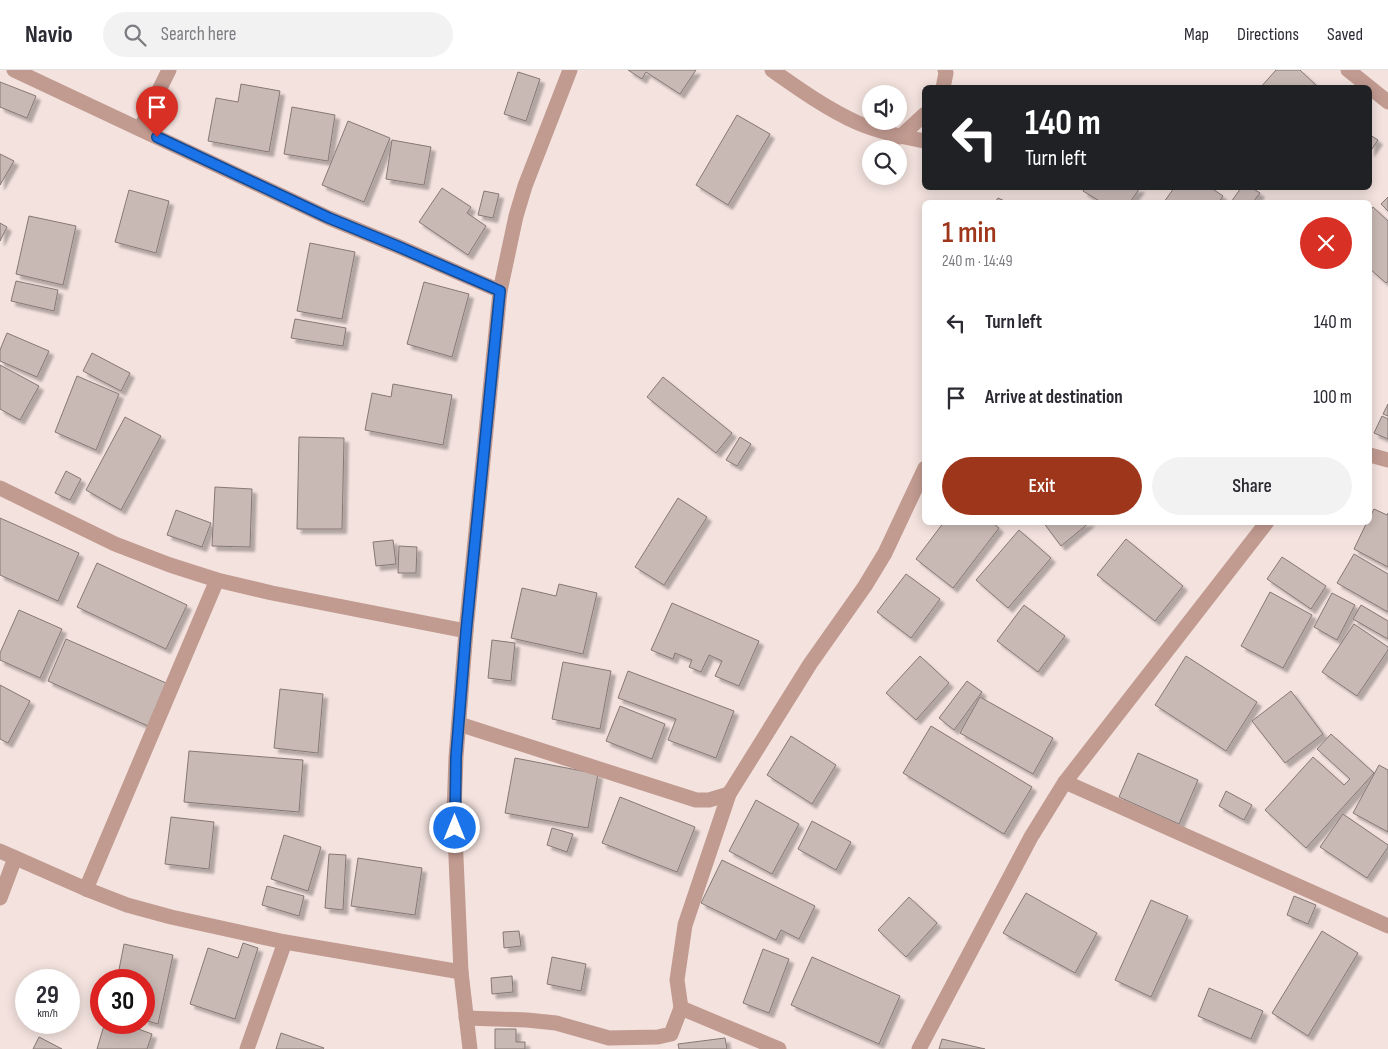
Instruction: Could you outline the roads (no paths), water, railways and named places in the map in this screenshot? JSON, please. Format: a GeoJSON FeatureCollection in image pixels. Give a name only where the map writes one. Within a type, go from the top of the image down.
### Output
{"type":"FeatureCollection","features":[{"type":"Feature","properties":{"kind":"street"},"geometry":{"type":"LineString","coordinates":[[14,70],[329,218],[500,291]]}},
{"type":"Feature","properties":{"kind":"street"},"geometry":{"type":"LineString","coordinates":[[140,129],[168,70]]}},
{"type":"Feature","properties":{"kind":"street"},"geometry":{"type":"LineString","coordinates":[[470,1049],[461,972],[454,812],[466,632],[500,291],[516,216],[525,186],[570,70]]}},
{"type":"Feature","properties":{"kind":"street"},"geometry":{"type":"LineString","coordinates":[[772,70],[806,94],[859,123],[900,137],[922,141]]}},
{"type":"Feature","properties":{"kind":"street"},"geometry":{"type":"LineString","coordinates":[[944,85],[946,70]]}},
{"type":"Feature","properties":{"kind":"street"},"geometry":{"type":"LineString","coordinates":[[1348,70],[1367,85]]}},
{"type":"Feature","properties":{"kind":"street"},"geometry":{"type":"LineString","coordinates":[[1372,89],[1388,102]]}},
{"type":"Feature","properties":{"kind":"street"},"geometry":{"type":"LineString","coordinates":[[900,137],[922,117]]}},
{"type":"Feature","properties":{"kind":"street"},"geometry":{"type":"LineString","coordinates":[[1372,455],[1388,460]]}},
{"type":"Feature","properties":{"kind":"street"},"geometry":{"type":"LineString","coordinates":[[466,1018],[556,1023],[609,1038],[658,1037],[671,1034],[681,1008],[678,980],[685,925],[729,794],[810,664],[865,586],[885,553],[922,474]]}},
{"type":"Feature","properties":{"kind":"street"},"geometry":{"type":"LineString","coordinates":[[0,488],[115,544],[216,580],[466,632]]}},
{"type":"Feature","properties":{"kind":"street"},"geometry":{"type":"LineString","coordinates":[[919,1049],[1031,837],[1065,782],[1265,525]]}},
{"type":"Feature","properties":{"kind":"street"},"geometry":{"type":"LineString","coordinates":[[86,889],[216,580]]}},
{"type":"Feature","properties":{"kind":"street"},"geometry":{"type":"LineString","coordinates":[[459,724],[696,800],[709,800],[729,794]]}},
{"type":"Feature","properties":{"kind":"street"},"geometry":{"type":"LineString","coordinates":[[1065,782],[1388,926]]}},
{"type":"Feature","properties":{"kind":"street"},"geometry":{"type":"LineString","coordinates":[[0,851],[86,889],[171,917],[285,942],[461,972]]}},
{"type":"Feature","properties":{"kind":"street"},"geometry":{"type":"LineString","coordinates":[[0,898],[15,858]]}},
{"type":"Feature","properties":{"kind":"street"},"geometry":{"type":"LineString","coordinates":[[247,1049],[285,942]]}},
{"type":"Feature","properties":{"kind":"street"},"geometry":{"type":"LineString","coordinates":[[681,1008],[779,1049]]}}]}
